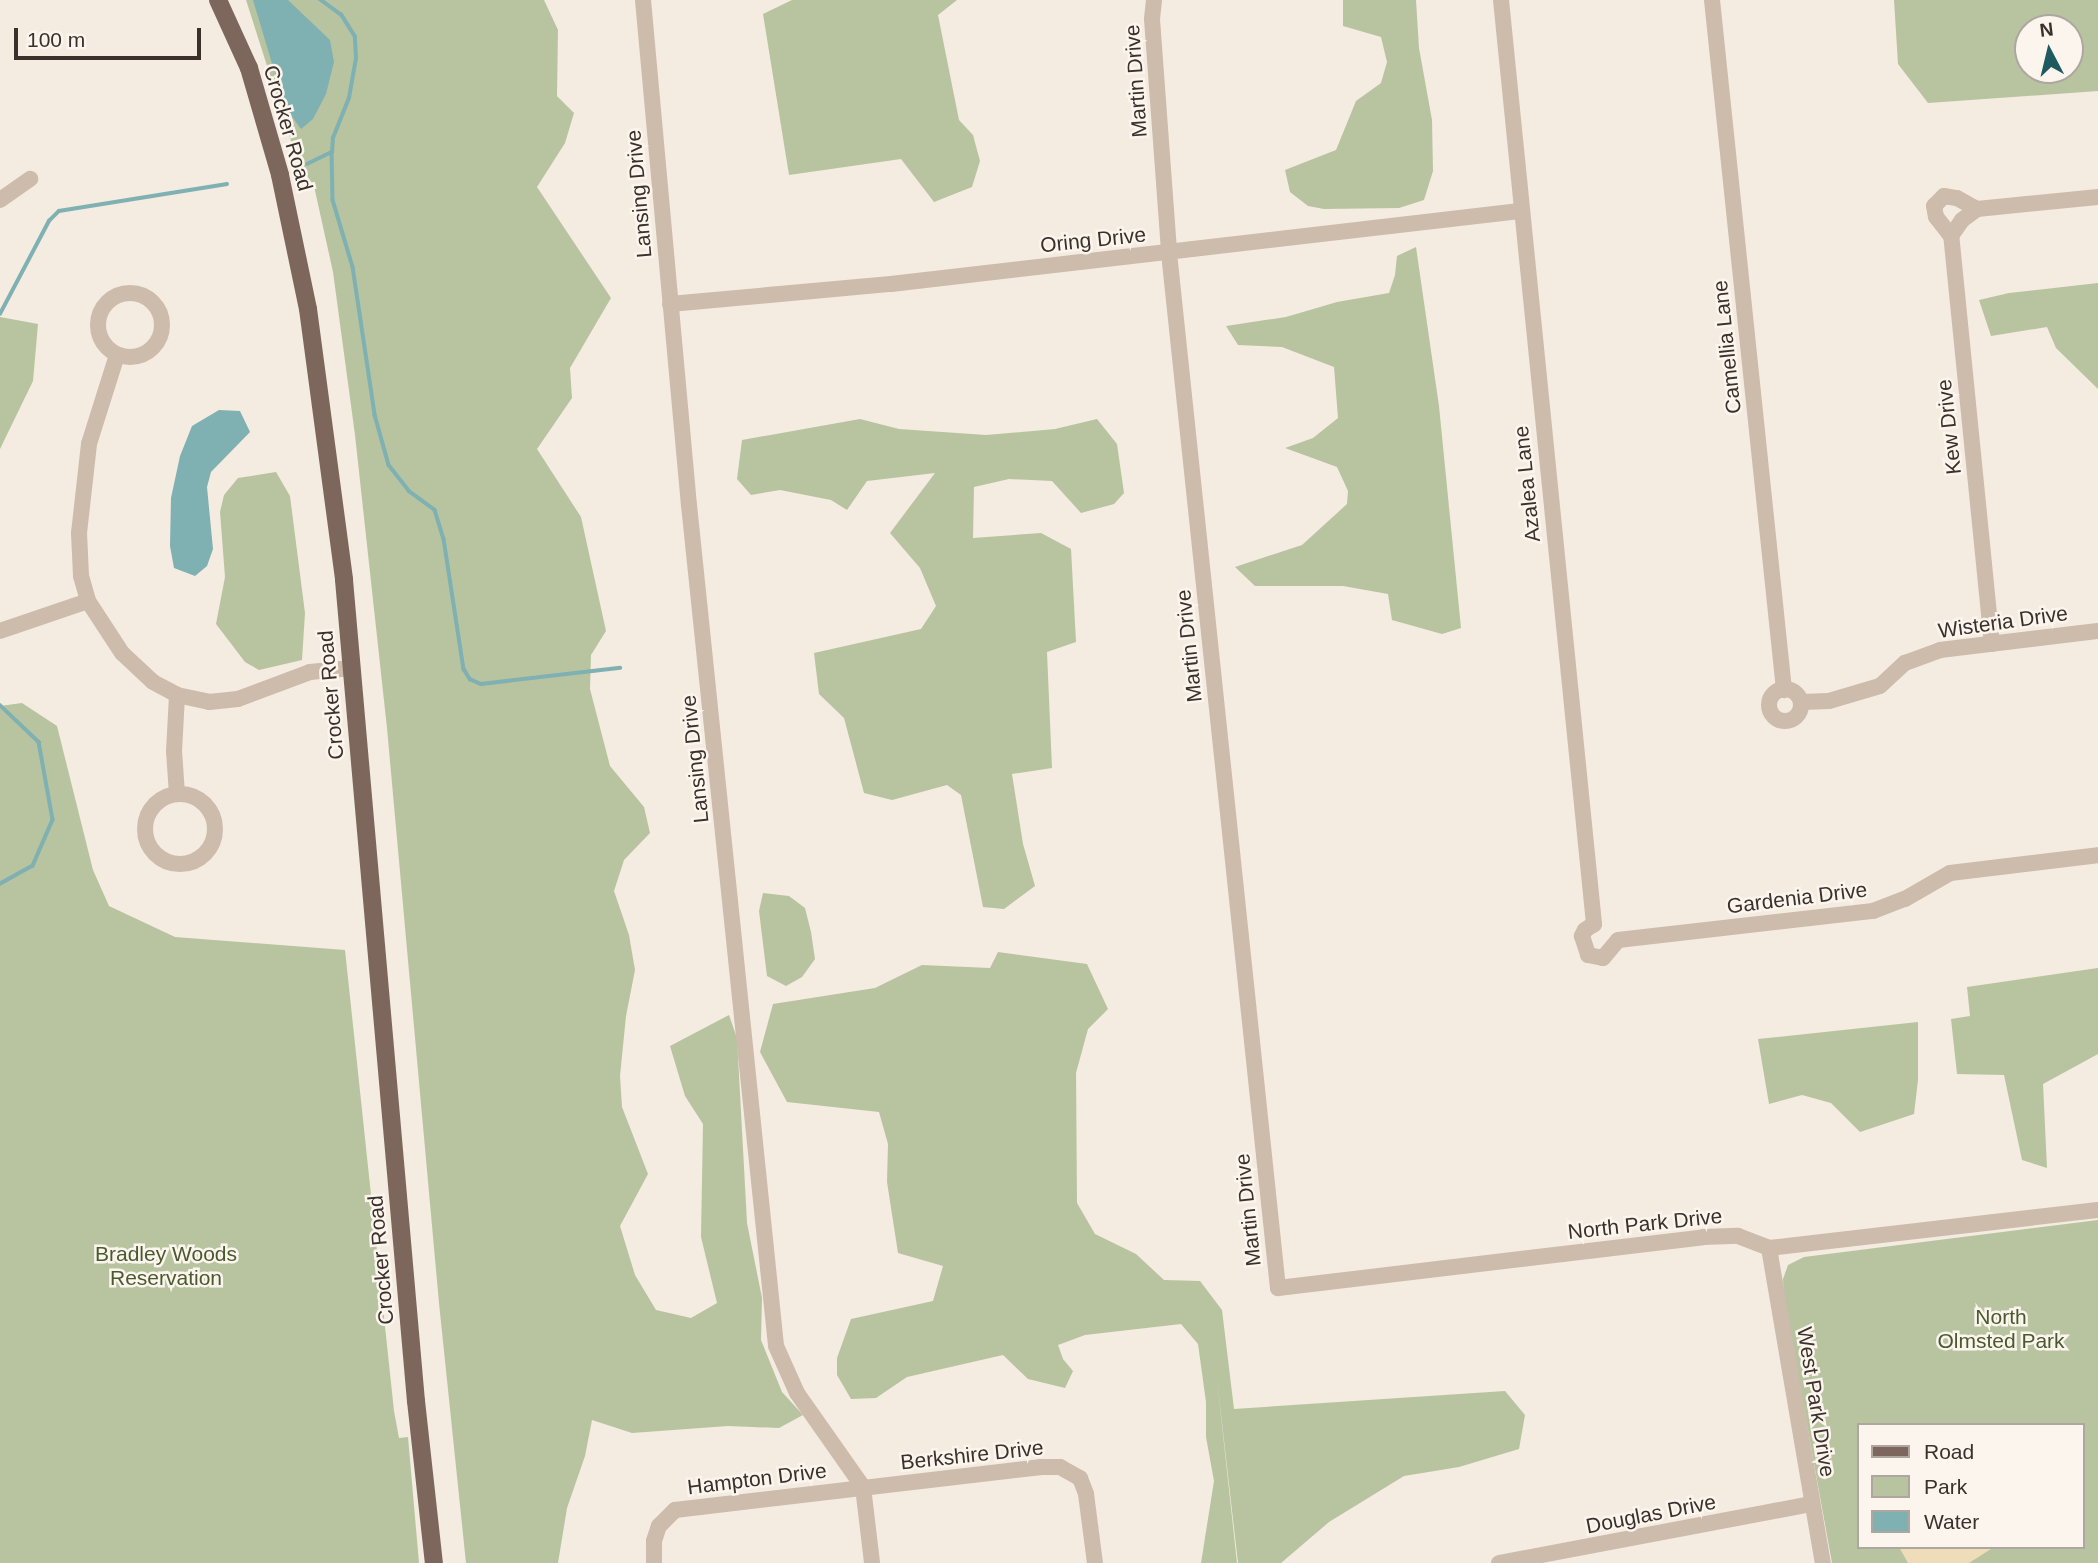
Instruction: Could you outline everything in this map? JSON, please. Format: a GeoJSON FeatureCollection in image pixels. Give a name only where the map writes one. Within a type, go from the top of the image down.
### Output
{"type":"FeatureCollection","features":[{"type":"Feature","properties":{"kind":"main road","name":"Crocker Road"},"geometry":{"type":"LineString","coordinates":[[218,0],[249,68],[280,176],[308,309],[344,580],[416,1401],[434,1563]]}},
{"type":"Feature","properties":{"kind":"street","name":"Lansing Drive"},"geometry":{"type":"LineString","coordinates":[[643,0],[670,304],[776,1346],[797,1393],[863,1488]]}},
{"type":"Feature","properties":{"kind":"street","name":"Martin Drive"},"geometry":{"type":"LineString","coordinates":[[1154,0],[1152,19],[1169,253],[1278,1288]]}},
{"type":"Feature","properties":{"kind":"street","name":"Azalea Lane"},"geometry":{"type":"LineString","coordinates":[[1501,0],[1520,211],[1594,924],[1585,930],[1582,936],[1588,955]]}},
{"type":"Feature","properties":{"kind":"street","name":"Camellia Lane"},"geometry":{"type":"LineString","coordinates":[[1712,0],[1784,690]]}},
{"type":"Feature","properties":{"kind":"street"},"geometry":{"type":"LineString","coordinates":[[0,200],[30,179]]}},
{"type":"Feature","properties":{"kind":"street","name":"Kew Drive"},"geometry":{"type":"LineString","coordinates":[[1977,209],[1957,198],[1944,196],[1936,201],[1934,211],[1951,236],[1992,644]]}},
{"type":"Feature","properties":{"kind":"street"},"geometry":{"type":"LineString","coordinates":[[1951,236],[1962,220],[1977,209],[2098,197]]}},
{"type":"Feature","properties":{"kind":"street","name":"Oring Drive"},"geometry":{"type":"LineString","coordinates":[[670,304],[1169,253],[1520,211]]}},
{"type":"Feature","properties":{"kind":"street"},"geometry":{"type":"LineString","coordinates":[[120,295],[142,295],[157,308],[162,317],[160,337],[155,346],[138,357],[117,355],[108,349],[98,330],[103,309],[120,295]]}},
{"type":"Feature","properties":{"kind":"street"},"geometry":{"type":"LineString","coordinates":[[117,355],[89,444],[79,533],[81,576],[88,601],[122,653],[153,682],[177,695],[209,702],[238,699],[310,672],[352,668]]}},
{"type":"Feature","properties":{"kind":"street"},"geometry":{"type":"LineString","coordinates":[[0,631],[88,601]]}},
{"type":"Feature","properties":{"kind":"street","name":"Wisteria Drive"},"geometry":{"type":"LineString","coordinates":[[1801,702],[1829,701],[1880,686],[1905,663],[1940,650],[2098,631]]}},
{"type":"Feature","properties":{"kind":"street"},"geometry":{"type":"LineString","coordinates":[[1784,690],[1793,691],[1801,702],[1800,712],[1793,719],[1776,718],[1771,710],[1771,699],[1784,690]]}},
{"type":"Feature","properties":{"kind":"street"},"geometry":{"type":"LineString","coordinates":[[177,695],[174,751],[177,794]]}},
{"type":"Feature","properties":{"kind":"street"},"geometry":{"type":"LineString","coordinates":[[177,794],[188,795],[207,807],[215,828],[209,850],[201,858],[179,865],[157,857],[145,837],[145,825],[156,804],[177,794]]}},
{"type":"Feature","properties":{"kind":"street","name":"Gardenia Drive"},"geometry":{"type":"LineString","coordinates":[[1588,955],[1603,957],[1618,940],[1859,914],[1905,899],[1950,873],[2098,855]]}},
{"type":"Feature","properties":{"kind":"street"},"geometry":{"type":"LineString","coordinates":[[1594,924],[1610,930],[1618,940]]}},
{"type":"Feature","properties":{"kind":"street","name":"North Park Drive"},"geometry":{"type":"LineString","coordinates":[[1278,1288],[1703,1237],[1738,1236],[1769,1248],[2098,1210]]}},
{"type":"Feature","properties":{"kind":"street","name":"West Park Drive"},"geometry":{"type":"LineString","coordinates":[[1769,1248],[1823,1563]]}},
{"type":"Feature","properties":{"kind":"street","name":"Berkshire Drive"},"geometry":{"type":"LineString","coordinates":[[863,1488],[1060,1467],[1080,1478],[1086,1494],[1095,1563]]}},
{"type":"Feature","properties":{"kind":"street"},"geometry":{"type":"LineString","coordinates":[[863,1488],[872,1563]]}},
{"type":"Feature","properties":{"kind":"street","name":"Hampton Drive"},"geometry":{"type":"LineString","coordinates":[[654,1563],[654,1541],[659,1526],[675,1510],[863,1488]]}},
{"type":"Feature","properties":{"kind":"street","name":"Douglas Drive"},"geometry":{"type":"LineString","coordinates":[[1499,1563],[1581,1556],[1811,1504]]}},
{"type":"Feature","properties":{"kind":"green space"},"geometry":{"type":"Polygon","coordinates":[[[246,0],[544,0],[558,30],[557,96],[574,113],[565,143],[537,187],[611,298],[570,368],[572,398],[537,449],[581,517],[606,631],[591,655],[590,689],[610,766],[644,807],[650,833],[624,860],[614,891],[629,935],[635,970],[626,1016],[620,1076],[622,1107],[648,1174],[620,1226],[635,1275],[656,1310],[691,1318],[717,1303],[701,1237],[703,1124],[685,1096],[670,1046],[729,1015],[737,1038],[747,1223],[762,1298],[761,1340],[782,1392],[803,1415],[779,1428],[728,1426],[632,1433],[592,1420],[585,1456],[567,1508],[558,1563],[466,1563],[439,1303],[387,728],[355,435],[333,272],[314,186],[298,163],[246,0]]]}},
{"type":"Feature","properties":{"kind":"green space"},"geometry":{"type":"Polygon","coordinates":[[[792,0],[957,0],[938,15],[959,120],[973,135],[980,161],[972,187],[934,202],[901,159],[789,175],[763,14],[792,0]]]}},
{"type":"Feature","properties":{"kind":"green space"},"geometry":{"type":"Polygon","coordinates":[[[1343,0],[1416,0],[1419,48],[1432,120],[1433,171],[1424,200],[1399,208],[1324,209],[1308,206],[1290,192],[1285,170],[1336,150],[1356,101],[1381,83],[1387,62],[1381,37],[1343,26],[1343,0]]]}},
{"type":"Feature","properties":{"kind":"green space"},"geometry":{"type":"Polygon","coordinates":[[[1894,0],[2098,0],[2098,91],[1928,103],[1898,64],[1894,0]]]}},
{"type":"Feature","properties":{"kind":"green space"},"geometry":{"type":"Polygon","coordinates":[[[1416,247],[1439,406],[1461,628],[1442,634],[1392,620],[1388,594],[1343,586],[1255,586],[1235,567],[1302,545],[1347,504],[1348,491],[1337,467],[1285,448],[1313,438],[1338,418],[1334,367],[1282,347],[1238,345],[1226,326],[1286,317],[1337,302],[1389,293],[1397,256],[1416,247]]]}},
{"type":"Feature","properties":{"kind":"green space"},"geometry":{"type":"Polygon","coordinates":[[[2098,283],[2098,389],[2056,348],[2047,327],[1991,336],[1979,300],[2009,293],[2098,283]]]}},
{"type":"Feature","properties":{"kind":"green space"},"geometry":{"type":"Polygon","coordinates":[[[0,317],[38,324],[33,381],[0,449],[0,317]]]}},
{"type":"Feature","properties":{"kind":"green space"},"geometry":{"type":"Polygon","coordinates":[[[860,419],[899,429],[986,435],[1055,429],[1097,419],[1117,444],[1124,493],[1114,504],[1081,513],[1052,481],[1009,479],[974,487],[973,538],[1041,533],[1071,549],[1076,642],[1047,652],[1052,768],[1012,774],[1023,844],[1035,886],[1004,909],[983,907],[961,795],[947,785],[892,800],[864,793],[844,718],[819,694],[814,653],[921,629],[936,606],[920,568],[890,533],[935,473],[867,481],[847,510],[831,500],[780,490],[751,495],[737,479],[742,440],[860,419]]]}},
{"type":"Feature","properties":{"kind":"green space"},"geometry":{"type":"Polygon","coordinates":[[[276,472],[290,496],[305,613],[302,660],[259,670],[245,662],[216,624],[225,577],[220,512],[224,495],[238,478],[276,472]]]}},
{"type":"Feature","properties":{"kind":"green space","name":"Bradley Woods Reservation"},"geometry":{"type":"Polygon","coordinates":[[[22,703],[57,726],[93,870],[109,906],[175,937],[345,950],[394,1411],[399,1438],[408,1437],[419,1563],[0,1563],[0,706],[22,703]]]}},
{"type":"Feature","properties":{"kind":"green space"},"geometry":{"type":"Polygon","coordinates":[[[763,893],[789,896],[805,908],[811,932],[815,959],[802,977],[786,986],[767,976],[759,911],[763,893]]]}},
{"type":"Feature","properties":{"kind":"green space"},"geometry":{"type":"Polygon","coordinates":[[[998,952],[1087,964],[1108,1009],[1088,1029],[1076,1073],[1077,1203],[1095,1234],[1136,1254],[1164,1280],[1200,1281],[1222,1310],[1234,1409],[1505,1391],[1525,1415],[1519,1449],[1459,1467],[1404,1476],[1329,1522],[1281,1563],[1238,1563],[1217,1379],[1237,1563],[1201,1563],[1214,1481],[1206,1437],[1206,1402],[1198,1344],[1181,1324],[1085,1335],[1058,1345],[1063,1359],[1073,1371],[1065,1388],[1028,1379],[1003,1355],[907,1377],[876,1398],[851,1399],[837,1375],[837,1358],[851,1319],[933,1301],[943,1266],[898,1253],[887,1182],[888,1144],[879,1112],[787,1102],[760,1052],[773,1004],[875,988],[922,965],[990,968],[998,952]]]}},
{"type":"Feature","properties":{"kind":"green space"},"geometry":{"type":"Polygon","coordinates":[[[2098,968],[2098,1054],[2043,1084],[2047,1168],[2022,1160],[2004,1075],[1957,1074],[1951,1019],[1970,1016],[1967,987],[2098,968]]]}},
{"type":"Feature","properties":{"kind":"green space"},"geometry":{"type":"Polygon","coordinates":[[[1918,1022],[1918,1080],[1914,1114],[1860,1132],[1831,1103],[1802,1095],[1769,1104],[1758,1039],[1918,1022]]]}},
{"type":"Feature","properties":{"kind":"green space","name":"North Olmsted Park"},"geometry":{"type":"Polygon","coordinates":[[[2098,1220],[2098,1563],[1832,1563],[1784,1297],[1783,1279],[1788,1265],[1804,1257],[2098,1220]]]}},
{"type":"Feature","properties":{"kind":"sand"},"geometry":{"type":"Polygon","coordinates":[[[1900,1549],[1991,1549],[1969,1563],[1908,1563],[1900,1549]]]}},
{"type":"Feature","properties":{"kind":"water"},"geometry":{"type":"Polygon","coordinates":[[[253,0],[288,0],[330,40],[334,62],[326,94],[313,119],[301,129],[285,107],[253,0]]]}},
{"type":"Feature","properties":{"kind":"water"},"geometry":{"type":"Polygon","coordinates":[[[219,410],[240,411],[250,432],[211,472],[207,487],[213,549],[207,566],[195,576],[174,568],[170,546],[171,498],[180,456],[192,426],[219,410]]]}},
{"type":"Feature","properties":{"kind":"waterway"},"geometry":{"type":"LineString","coordinates":[[307,164],[332,152],[333,138],[349,98],[356,59],[355,37],[341,15],[320,0]]}},
{"type":"Feature","properties":{"kind":"waterway"},"geometry":{"type":"LineString","coordinates":[[332,152],[333,200],[353,267],[375,415],[389,465],[409,491],[435,510],[444,539],[464,669],[470,679],[481,684],[620,668]]}},
{"type":"Feature","properties":{"kind":"waterway"},"geometry":{"type":"LineString","coordinates":[[0,314],[49,221],[59,211],[227,184]]}},
{"type":"Feature","properties":{"kind":"waterway"},"geometry":{"type":"LineString","coordinates":[[0,705],[39,742],[53,820],[33,866],[0,884]]}}]}
